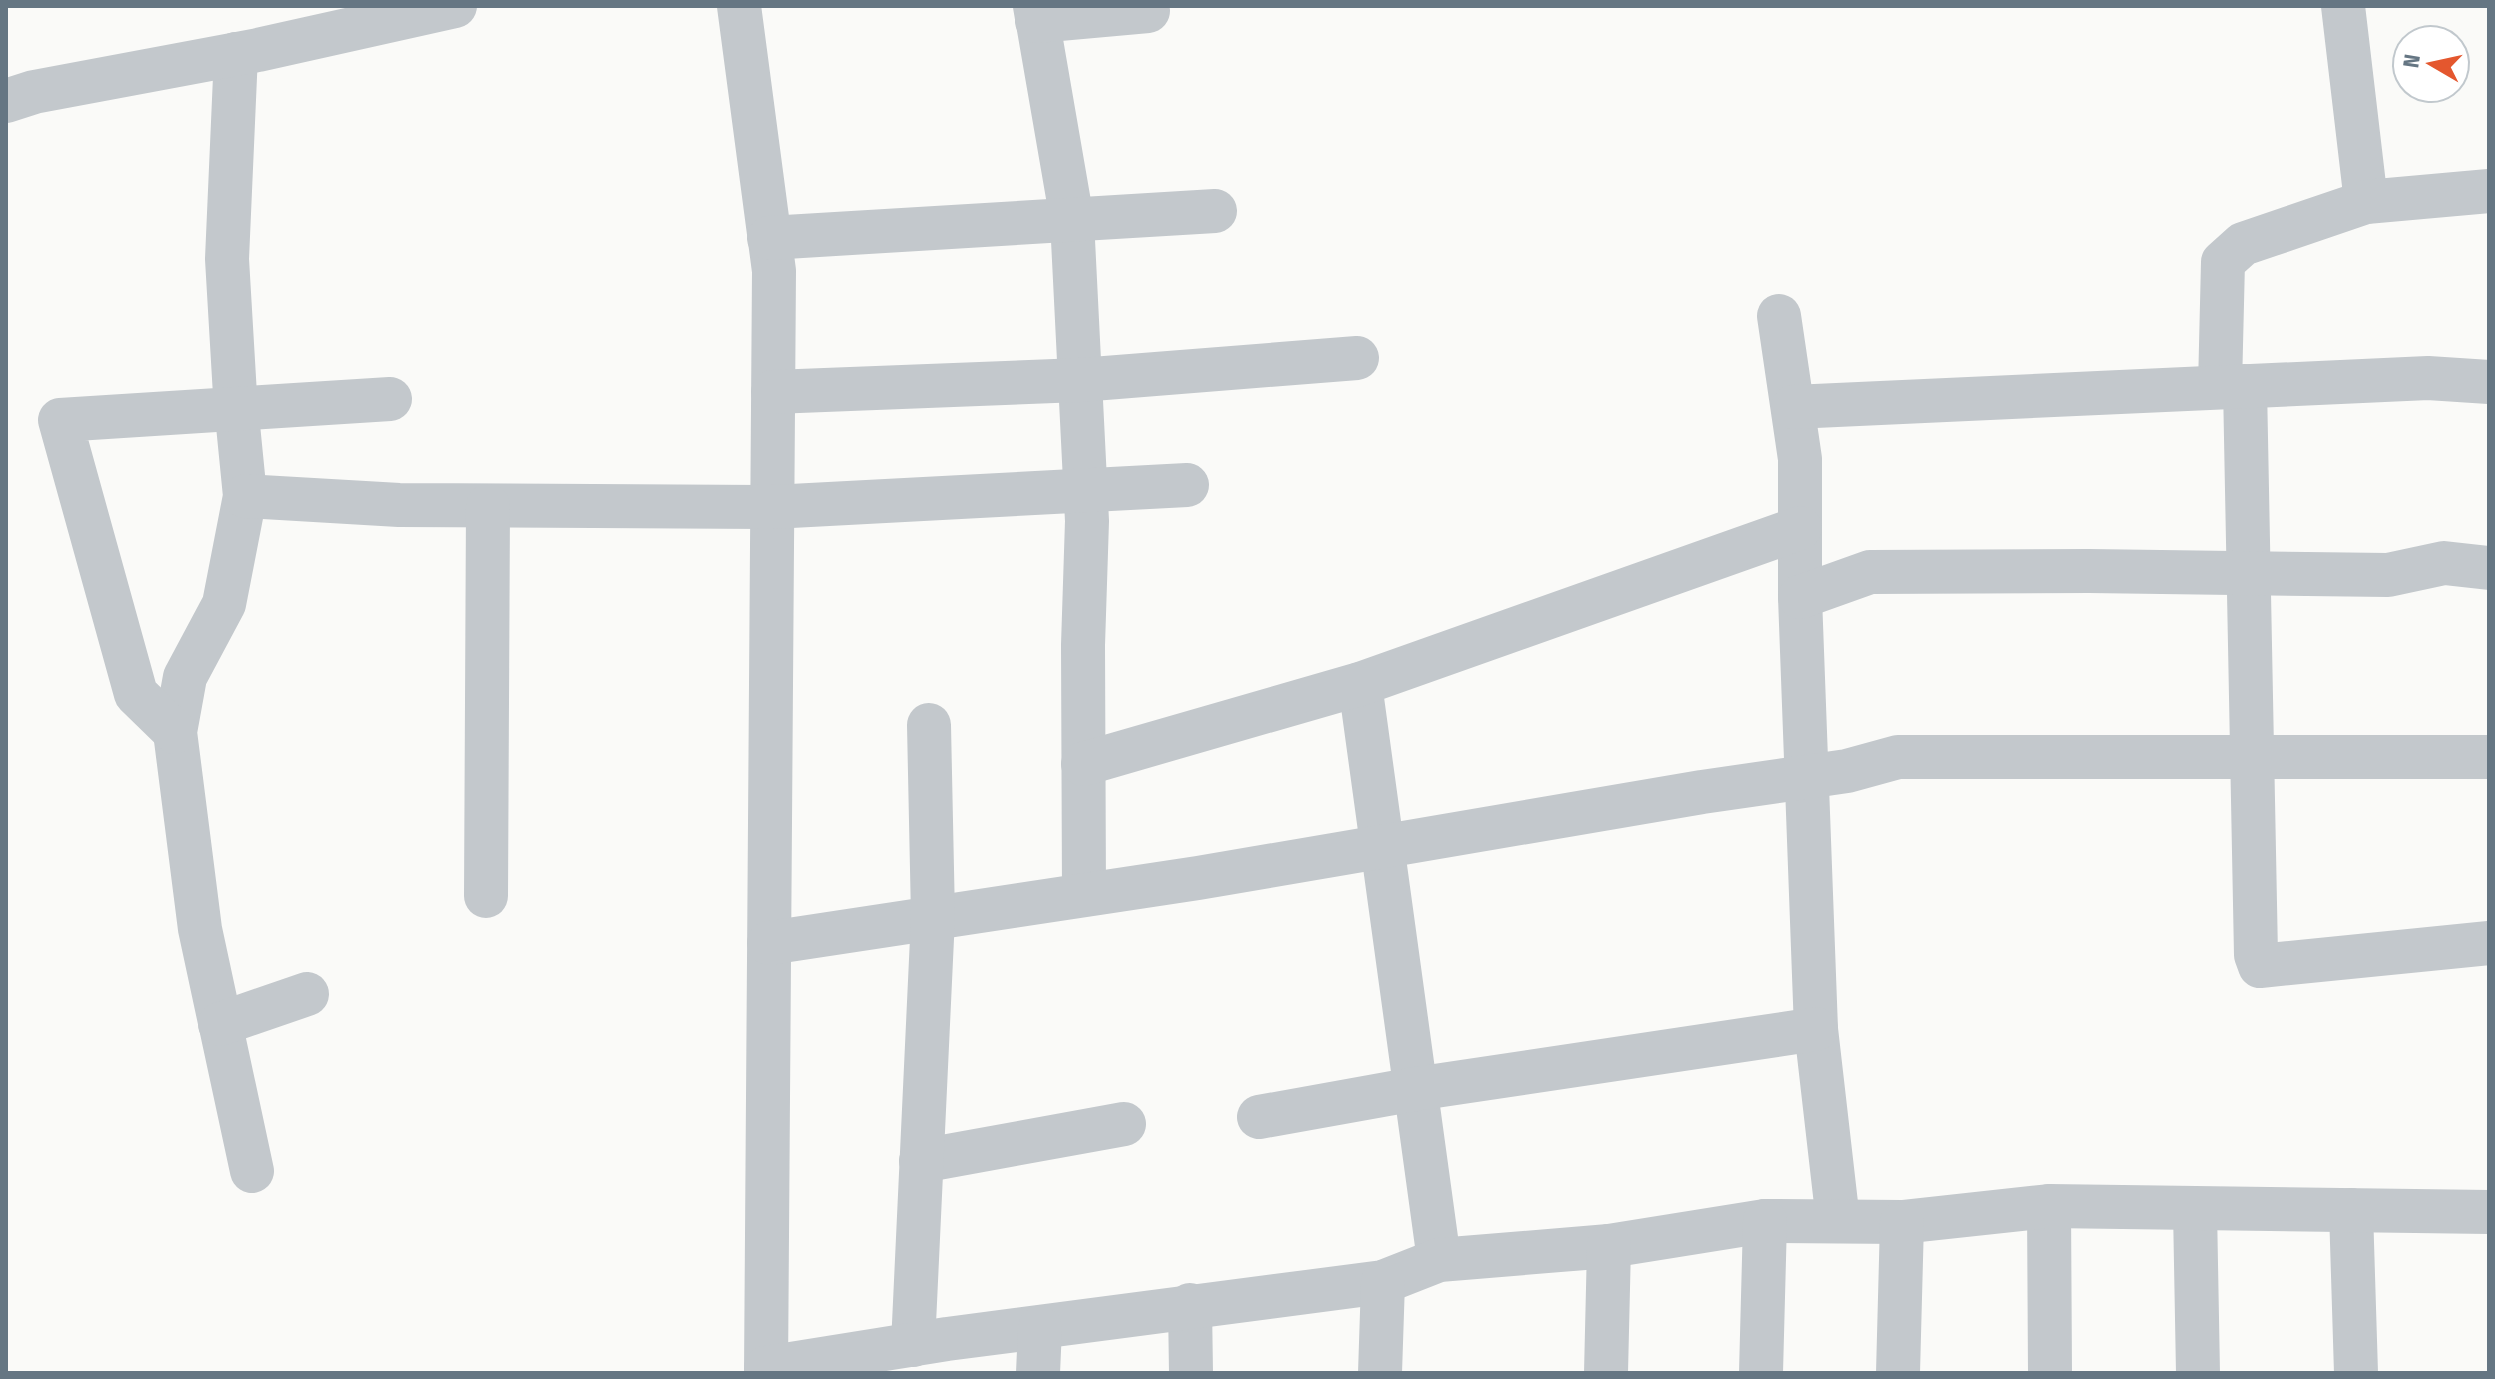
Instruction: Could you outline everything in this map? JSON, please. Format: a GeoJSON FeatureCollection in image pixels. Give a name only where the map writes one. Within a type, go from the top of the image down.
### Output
{"type":"FeatureCollection","features":[{"type":"Feature","properties":{"kind":"street"},"geometry":{"type":"LineString","coordinates":[[6,101],[34,92],[236,54],[455,6]]}},
{"type":"Feature","properties":{"kind":"street"},"geometry":{"type":"LineString","coordinates":[[739,6],[774,271],[766,1370],[934,1352],[1040,1328],[1190,1305],[1383,1282],[1439,1260],[1609,1246],[1765,1221],[1902,1222],[2049,1206],[2489,1212]]}},
{"type":"Feature","properties":{"kind":"street"},"geometry":{"type":"LineString","coordinates":[[2343,6],[2366,202]]}},
{"type":"Feature","properties":{"kind":"street"},"geometry":{"type":"LineString","coordinates":[[1084,894],[1085,491],[1072,220],[1036,13],[1148,11]]}},
{"type":"Feature","properties":{"kind":"street"},"geometry":{"type":"LineString","coordinates":[[236,54],[227,259],[245,496],[224,604],[185,677],[175,732],[200,929],[252,1171]]}},
{"type":"Feature","properties":{"kind":"street"},"geometry":{"type":"LineString","coordinates":[[2489,191],[2366,202],[2243,244],[2223,262],[2248,573],[2256,955],[2260,966],[2489,943]]}},
{"type":"Feature","properties":{"kind":"street"},"geometry":{"type":"LineString","coordinates":[[769,238],[1215,211]]}},
{"type":"Feature","properties":{"kind":"street"},"geometry":{"type":"LineString","coordinates":[[1779,316],[1800,459],[1800,597],[1816,1029],[1838,1221]]}},
{"type":"Feature","properties":{"kind":"street"},"geometry":{"type":"LineString","coordinates":[[773,392],[1080,380],[1357,358]]}},
{"type":"Feature","properties":{"kind":"street"},"geometry":{"type":"LineString","coordinates":[[1793,407],[2428,378],[2489,382]]}},
{"type":"Feature","properties":{"kind":"street"},"geometry":{"type":"LineString","coordinates":[[175,732],[136,694],[60,420],[390,399]]}},
{"type":"Feature","properties":{"kind":"street"},"geometry":{"type":"LineString","coordinates":[[245,496],[399,505],[772,507],[1187,485]]}},
{"type":"Feature","properties":{"kind":"street"},"geometry":{"type":"LineString","coordinates":[[486,896],[488,506]]}},
{"type":"Feature","properties":{"kind":"street"},"geometry":{"type":"LineString","coordinates":[[1083,764],[1360,684],[1800,528]]}},
{"type":"Feature","properties":{"kind":"street"},"geometry":{"type":"LineString","coordinates":[[1800,597],[1870,572],[2388,575],[2444,563],[2489,568]]}},
{"type":"Feature","properties":{"kind":"street"},"geometry":{"type":"LineString","coordinates":[[1360,684],[1439,1260]]}},
{"type":"Feature","properties":{"kind":"street"},"geometry":{"type":"LineString","coordinates":[[929,725],[933,917],[921,1161],[934,1352]]}},
{"type":"Feature","properties":{"kind":"street"},"geometry":{"type":"LineString","coordinates":[[769,943],[1847,771],[1898,757],[2489,757]]}},
{"type":"Feature","properties":{"kind":"street"},"geometry":{"type":"LineString","coordinates":[[220,1024],[307,994]]}},
{"type":"Feature","properties":{"kind":"street"},"geometry":{"type":"LineString","coordinates":[[1259,1117],[1415,1089],[1816,1029]]}},
{"type":"Feature","properties":{"kind":"street"},"geometry":{"type":"LineString","coordinates":[[921,1161],[1124,1124]]}},
{"type":"Feature","properties":{"kind":"street"},"geometry":{"type":"LineString","coordinates":[[2049,1206],[2050,1373]]}},
{"type":"Feature","properties":{"kind":"street"},"geometry":{"type":"LineString","coordinates":[[2195,1209],[2198,1373]]}},
{"type":"Feature","properties":{"kind":"street"},"geometry":{"type":"LineString","coordinates":[[2351,1210],[2356,1373]]}},
{"type":"Feature","properties":{"kind":"street"},"geometry":{"type":"LineString","coordinates":[[1761,1373],[1765,1221]]}},
{"type":"Feature","properties":{"kind":"street"},"geometry":{"type":"LineString","coordinates":[[1898,1373],[1902,1222]]}},
{"type":"Feature","properties":{"kind":"street"},"geometry":{"type":"LineString","coordinates":[[1606,1373],[1609,1246]]}},
{"type":"Feature","properties":{"kind":"street"},"geometry":{"type":"LineString","coordinates":[[1380,1373],[1383,1282]]}},
{"type":"Feature","properties":{"kind":"street"},"geometry":{"type":"LineString","coordinates":[[1190,1305],[1191,1373]]}},
{"type":"Feature","properties":{"kind":"street"},"geometry":{"type":"LineString","coordinates":[[1038,1373],[1040,1328]]}}]}
